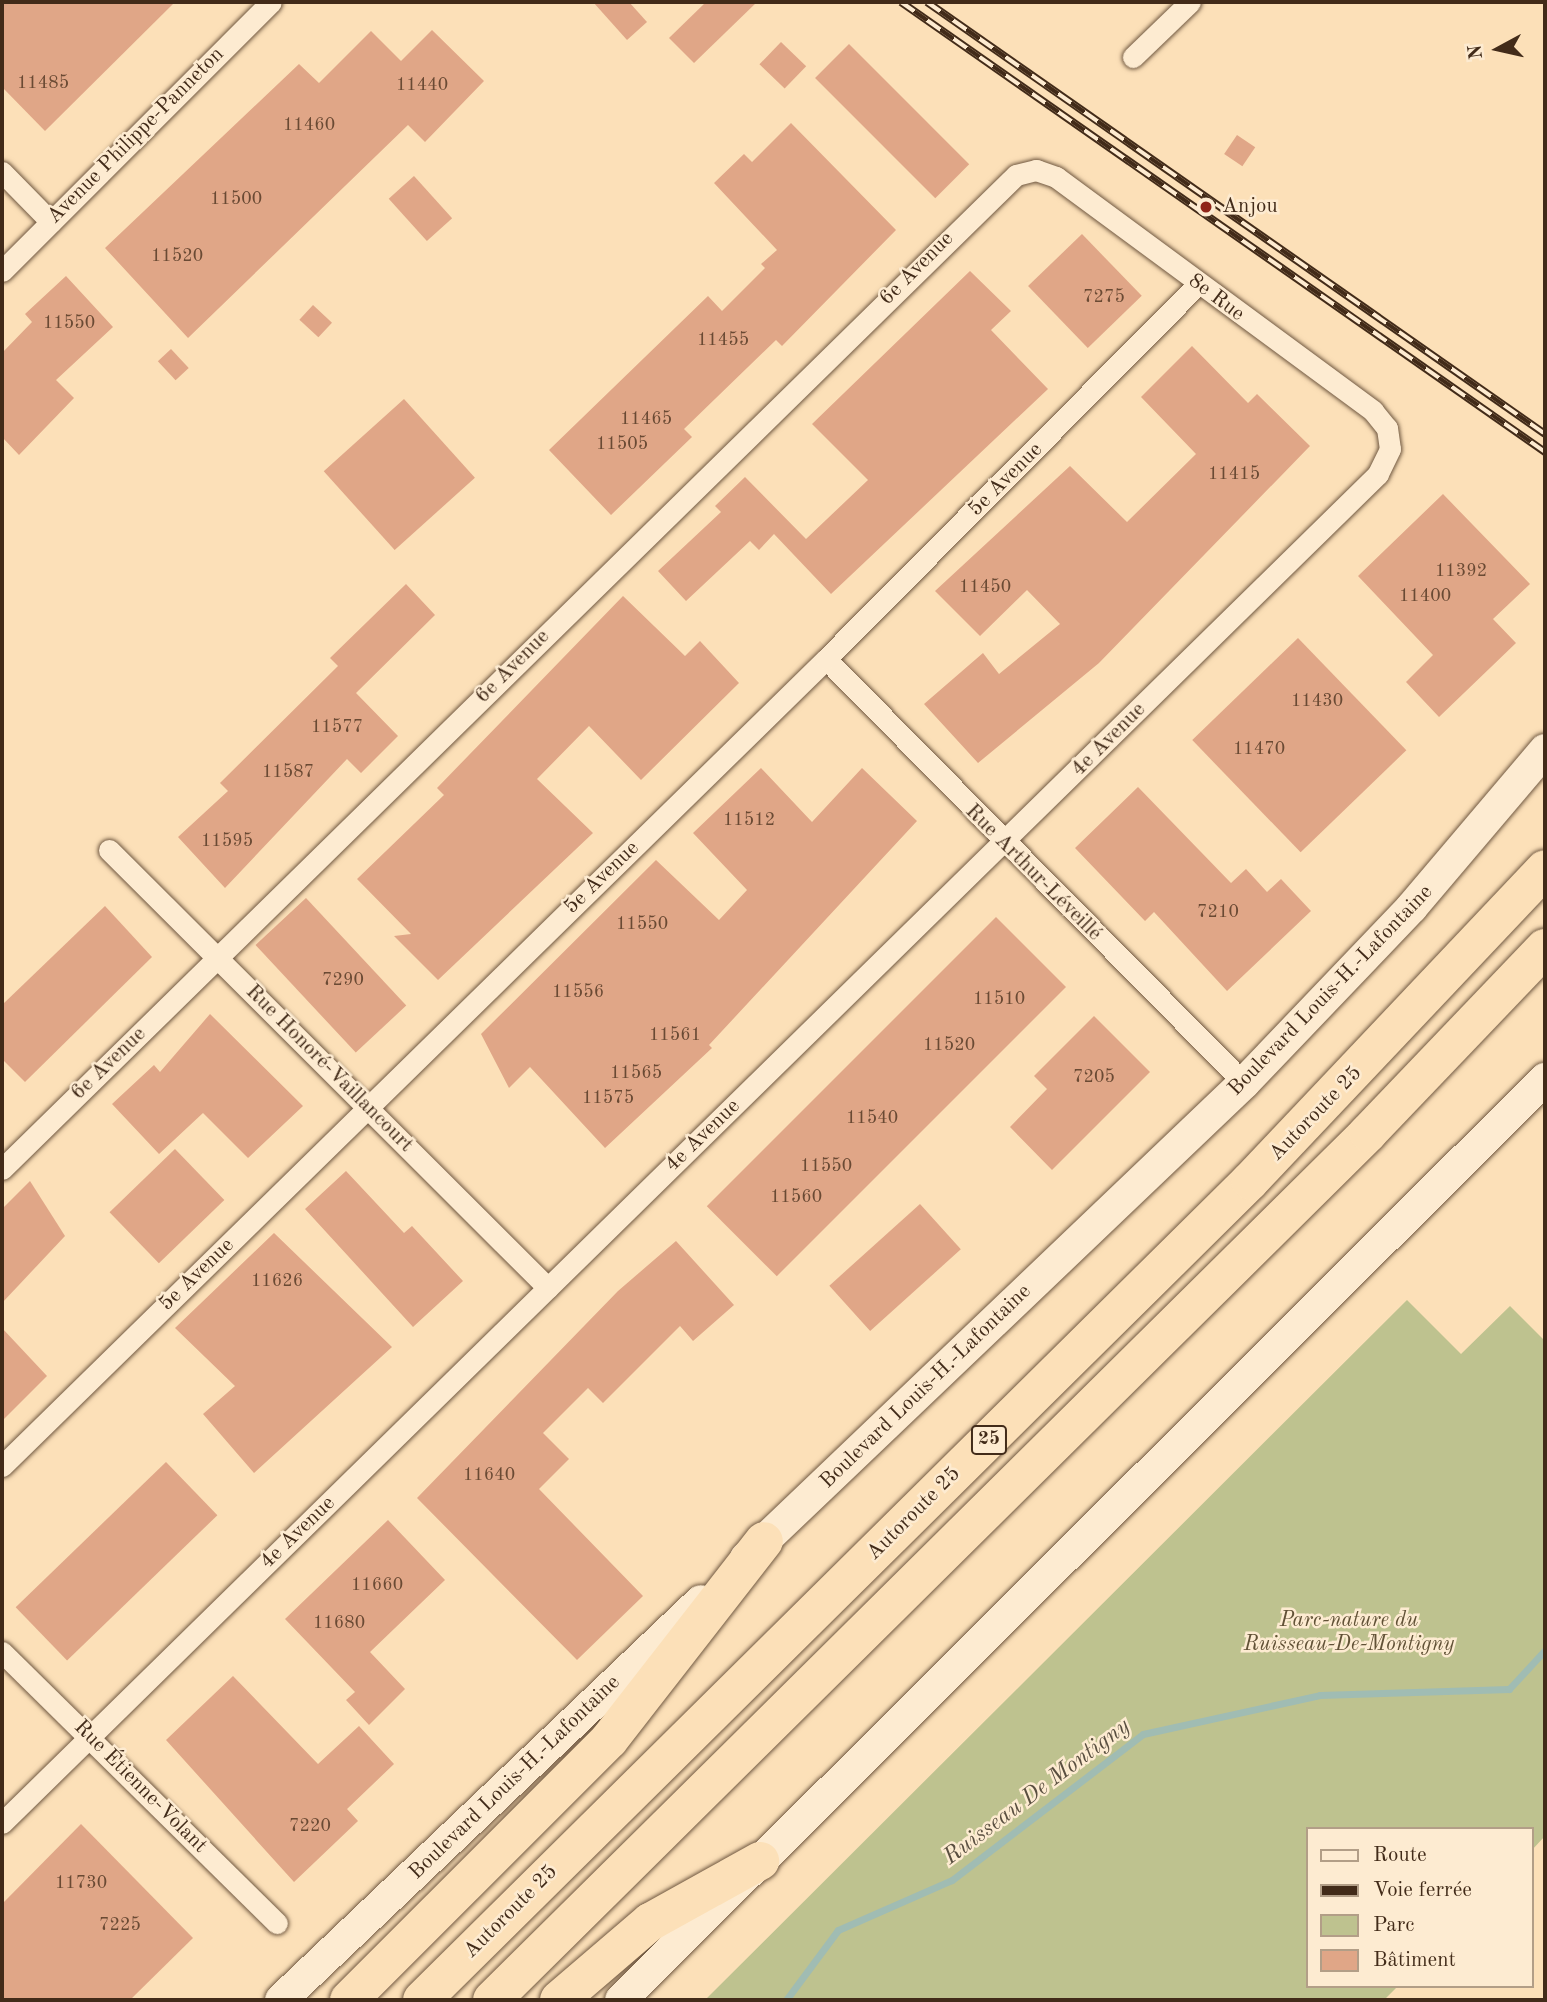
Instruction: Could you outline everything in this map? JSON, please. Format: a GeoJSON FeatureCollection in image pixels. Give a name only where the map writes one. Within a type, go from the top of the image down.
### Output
{"type":"FeatureCollection","features":[{"type":"Feature","properties":{"kind":"highway","name":"Autoroute 25"},"geometry":{"type":"LineString","coordinates":[[422,2000],[1251,1181],[1545,869]]}},
{"type":"Feature","properties":{"kind":"highway","name":"25"},"geometry":{"type":"LineString","coordinates":[[492,2000],[1339,1161],[1545,948]]}},
{"type":"Feature","properties":{"kind":"highway"},"geometry":{"type":"LineString","coordinates":[[349,2000],[609,1740],[764,1541]]}},
{"type":"Feature","properties":{"kind":"highway"},"geometry":{"type":"LineString","coordinates":[[559,2000],[650,1922],[760,1861]]}},
{"type":"Feature","properties":{"kind":"main road","name":"Boulevard Louis-H.-Lafontaine"},"geometry":{"type":"LineString","coordinates":[[281,2000],[1244,1083],[1412,907],[1545,750]]}},
{"type":"Feature","properties":{"kind":"main road"},"geometry":{"type":"LineString","coordinates":[[621,2000],[1545,1079]]}},
{"type":"Feature","properties":{"kind":"street","name":"Avenue Philippe-Panneton"},"geometry":{"type":"LineString","coordinates":[[2,271],[271,2]]}},
{"type":"Feature","properties":{"kind":"street"},"geometry":{"type":"LineString","coordinates":[[1133,57],[1190,2]]}},
{"type":"Feature","properties":{"kind":"street","name":"8e Rue"},"geometry":{"type":"LineString","coordinates":[[1029,171],[1056,177],[1197,285],[1373,411],[1391,442]]}},
{"type":"Feature","properties":{"kind":"street","name":"6e Avenue"},"geometry":{"type":"LineString","coordinates":[[2,1169],[993,194],[1029,171]]}},
{"type":"Feature","properties":{"kind":"street"},"geometry":{"type":"LineString","coordinates":[[2,173],[51,222]]}},
{"type":"Feature","properties":{"kind":"street","name":"5e Avenue"},"geometry":{"type":"LineString","coordinates":[[2,1466],[826,659],[1197,285]]}},
{"type":"Feature","properties":{"kind":"street","name":"4e Avenue"},"geometry":{"type":"LineString","coordinates":[[2,1823],[1378,474],[1391,442]]}},
{"type":"Feature","properties":{"kind":"street","name":"Rue Arthur-Léveillé"},"geometry":{"type":"LineString","coordinates":[[826,659],[1004,843],[1244,1083]]}},
{"type":"Feature","properties":{"kind":"street","name":"Rue Honoré-Vaillancourt"},"geometry":{"type":"LineString","coordinates":[[109,850],[548,1288]]}},
{"type":"Feature","properties":{"kind":"street","name":"Rue Étienne-Volant"},"geometry":{"type":"LineString","coordinates":[[2,1652],[277,1923]]}},
{"type":"Feature","properties":{"kind":"green space","name":"Parc-nature du Ruisseau-De-Montigny"},"geometry":{"type":"Polygon","coordinates":[[[1407,1300],[1461,1354],[1510,1306],[1545,1341],[1545,1836],[1533,1849],[1533,1827],[1306,1827],[1306,1988],[1396,1988],[1384,2000],[705,2000],[1407,1300]]]}},
{"type":"Feature","properties":{"kind":"building"},"geometry":{"type":"Polygon","coordinates":[[[2,2],[175,2],[45,131],[2,87],[2,2]]]}},
{"type":"Feature","properties":{"kind":"building"},"geometry":{"type":"Polygon","coordinates":[[[593,2],[629,2],[647,22],[627,40],[593,2]]]}},
{"type":"Feature","properties":{"kind":"building"},"geometry":{"type":"Polygon","coordinates":[[[706,2],[757,2],[694,63],[669,38],[706,2]]]}},
{"type":"Feature","properties":{"kind":"building"},"geometry":{"type":"Polygon","coordinates":[[[432,30],[484,81],[425,142],[408,125],[188,338],[105,248],[299,64],[319,83],[371,31],[401,61],[432,30]]]}},
{"type":"Feature","properties":{"kind":"building"},"geometry":{"type":"Polygon","coordinates":[[[781,42],[806,66],[785,89],[759,64],[781,42]]]}},
{"type":"Feature","properties":{"kind":"building"},"geometry":{"type":"Polygon","coordinates":[[[849,44],[969,164],[935,198],[815,78],[849,44]]]}},
{"type":"Feature","properties":{"kind":"building"},"geometry":{"type":"Polygon","coordinates":[[[791,123],[896,230],[782,346],[776,340],[684,429],[692,437],[611,515],[549,450],[708,296],[722,311],[765,268],[761,264],[777,250],[714,183],[744,154],[752,162],[791,123]]]}},
{"type":"Feature","properties":{"kind":"building"},"geometry":{"type":"Polygon","coordinates":[[[1237,135],[1255,147],[1242,166],[1224,154],[1237,135]]]}},
{"type":"Feature","properties":{"kind":"building"},"geometry":{"type":"Polygon","coordinates":[[[414,176],[452,218],[427,241],[389,199],[414,176]]]}},
{"type":"Feature","properties":{"kind":"building"},"geometry":{"type":"Polygon","coordinates":[[[1082,234],[1142,296],[1088,348],[1028,286],[1082,234]]]}},
{"type":"Feature","properties":{"kind":"building"},"geometry":{"type":"Polygon","coordinates":[[[970,271],[1011,311],[991,330],[1048,389],[831,594],[774,534],[759,550],[750,541],[686,601],[658,571],[721,512],[715,506],[745,477],[806,539],[868,480],[812,424],[970,271]]]}},
{"type":"Feature","properties":{"kind":"building"},"geometry":{"type":"Polygon","coordinates":[[[66,276],[113,327],[56,380],[74,398],[19,455],[2,437],[2,353],[32,322],[25,314],[66,276]]]}},
{"type":"Feature","properties":{"kind":"building"},"geometry":{"type":"Polygon","coordinates":[[[313,305],[332,323],[318,337],[299,320],[313,305]]]}},
{"type":"Feature","properties":{"kind":"building"},"geometry":{"type":"Polygon","coordinates":[[[1192,346],[1248,403],[1257,394],[1310,446],[1099,663],[978,763],[924,704],[983,653],[999,674],[1060,624],[1027,590],[980,636],[935,591],[1070,466],[1127,522],[1196,454],[1141,397],[1192,346]]]}},
{"type":"Feature","properties":{"kind":"building"},"geometry":{"type":"Polygon","coordinates":[[[171,349],[189,368],[176,380],[158,361],[171,349]]]}},
{"type":"Feature","properties":{"kind":"building"},"geometry":{"type":"Polygon","coordinates":[[[404,399],[475,478],[395,550],[324,471],[404,399]]]}},
{"type":"Feature","properties":{"kind":"building"},"geometry":{"type":"Polygon","coordinates":[[[1443,494],[1530,584],[1493,619],[1516,643],[1439,717],[1406,682],[1433,655],[1358,576],[1443,494]]]}},
{"type":"Feature","properties":{"kind":"building"},"geometry":{"type":"Polygon","coordinates":[[[406,584],[435,615],[356,693],[398,736],[361,773],[347,759],[225,888],[178,837],[228,791],[220,783],[338,666],[330,658],[406,584]]]}},
{"type":"Feature","properties":{"kind":"building"},"geometry":{"type":"Polygon","coordinates":[[[623,596],[685,656],[700,641],[739,683],[641,780],[589,726],[537,779],[593,833],[438,980],[394,936],[411,934],[357,879],[444,795],[437,788],[623,596]]]}},
{"type":"Feature","properties":{"kind":"building"},"geometry":{"type":"Polygon","coordinates":[[[1298,638],[1406,750],[1301,852],[1192,740],[1298,638]]]}},
{"type":"Feature","properties":{"kind":"building"},"geometry":{"type":"Polygon","coordinates":[[[761,768],[812,822],[862,768],[917,821],[709,1045],[712,1048],[605,1148],[530,1067],[509,1088],[481,1034],[656,860],[719,920],[747,890],[693,833],[761,768]]]}},
{"type":"Feature","properties":{"kind":"building"},"geometry":{"type":"Polygon","coordinates":[[[1138,787],[1231,883],[1246,869],[1267,892],[1281,879],[1311,911],[1227,991],[1154,912],[1145,921],[1075,848],[1138,787]]]}},
{"type":"Feature","properties":{"kind":"building"},"geometry":{"type":"Polygon","coordinates":[[[306,898],[406,1006],[356,1053],[256,945],[306,898]]]}},
{"type":"Feature","properties":{"kind":"building"},"geometry":{"type":"Polygon","coordinates":[[[105,906],[152,957],[25,1082],[2,1059],[2,1005],[105,906]]]}},
{"type":"Feature","properties":{"kind":"building"},"geometry":{"type":"Polygon","coordinates":[[[996,917],[1066,987],[777,1276],[707,1206],[996,917]]]}},
{"type":"Feature","properties":{"kind":"building"},"geometry":{"type":"Polygon","coordinates":[[[210,1014],[303,1106],[248,1158],[203,1113],[159,1154],[112,1104],[154,1065],[160,1072],[210,1014]]]}},
{"type":"Feature","properties":{"kind":"building"},"geometry":{"type":"Polygon","coordinates":[[[1094,1016],[1150,1072],[1052,1170],[1010,1127],[1047,1089],[1034,1076],[1094,1016]]]}},
{"type":"Feature","properties":{"kind":"building"},"geometry":{"type":"Polygon","coordinates":[[[175,1149],[224,1200],[159,1263],[110,1212],[175,1149]]]}},
{"type":"Feature","properties":{"kind":"building"},"geometry":{"type":"Polygon","coordinates":[[[346,1171],[404,1233],[412,1226],[463,1281],[413,1327],[305,1209],[346,1171]]]}},
{"type":"Feature","properties":{"kind":"building"},"geometry":{"type":"Polygon","coordinates":[[[30,1181],[65,1236],[2,1303],[2,1209],[30,1181]]]}},
{"type":"Feature","properties":{"kind":"building"},"geometry":{"type":"Polygon","coordinates":[[[920,1204],[961,1249],[870,1331],[829,1286],[920,1204]]]}},
{"type":"Feature","properties":{"kind":"building"},"geometry":{"type":"Polygon","coordinates":[[[274,1233],[392,1347],[254,1473],[203,1414],[235,1386],[175,1328],[274,1233]]]}},
{"type":"Feature","properties":{"kind":"building"},"geometry":{"type":"Polygon","coordinates":[[[676,1241],[734,1305],[693,1341],[680,1326],[603,1403],[588,1388],[543,1433],[569,1459],[539,1489],[643,1596],[577,1660],[417,1498],[618,1291],[676,1241]]]}},
{"type":"Feature","properties":{"kind":"building"},"geometry":{"type":"Polygon","coordinates":[[[2,1328],[47,1376],[2,1421],[2,1328]]]}},
{"type":"Feature","properties":{"kind":"building"},"geometry":{"type":"Polygon","coordinates":[[[166,1462],[217,1515],[67,1660],[16,1607],[166,1462]]]}},
{"type":"Feature","properties":{"kind":"building"},"geometry":{"type":"Polygon","coordinates":[[[388,1520],[445,1580],[370,1652],[405,1689],[369,1725],[346,1700],[355,1692],[285,1619],[388,1520]]]}},
{"type":"Feature","properties":{"kind":"building"},"geometry":{"type":"Polygon","coordinates":[[[233,1676],[318,1764],[359,1726],[394,1764],[347,1809],[358,1821],[294,1882],[166,1740],[233,1676]]]}},
{"type":"Feature","properties":{"kind":"building"},"geometry":{"type":"Polygon","coordinates":[[[81,1824],[193,1938],[130,2000],[2,2000],[2,1904],[81,1824]]]}},
{"type":"Feature","properties":{"kind":"waterway","name":"Ruisseau De Montigny"},"geometry":{"type":"LineString","coordinates":[[786,2000],[838,1930],[952,1880],[1143,1734],[1320,1695],[1509,1689],[1545,1650]]}},
{"type":"Feature","properties":{"kind":"railway"},"geometry":{"type":"LineString","coordinates":[[901,2],[1545,452]]}},
{"type":"Feature","properties":{"kind":"railway"},"geometry":{"type":"LineString","coordinates":[[927,2],[1545,434]]}},
{"type":"Feature","properties":{"kind":"place","name":"Anjou"},"geometry":{"type":"Point","coordinates":[1206,207]}}]}
